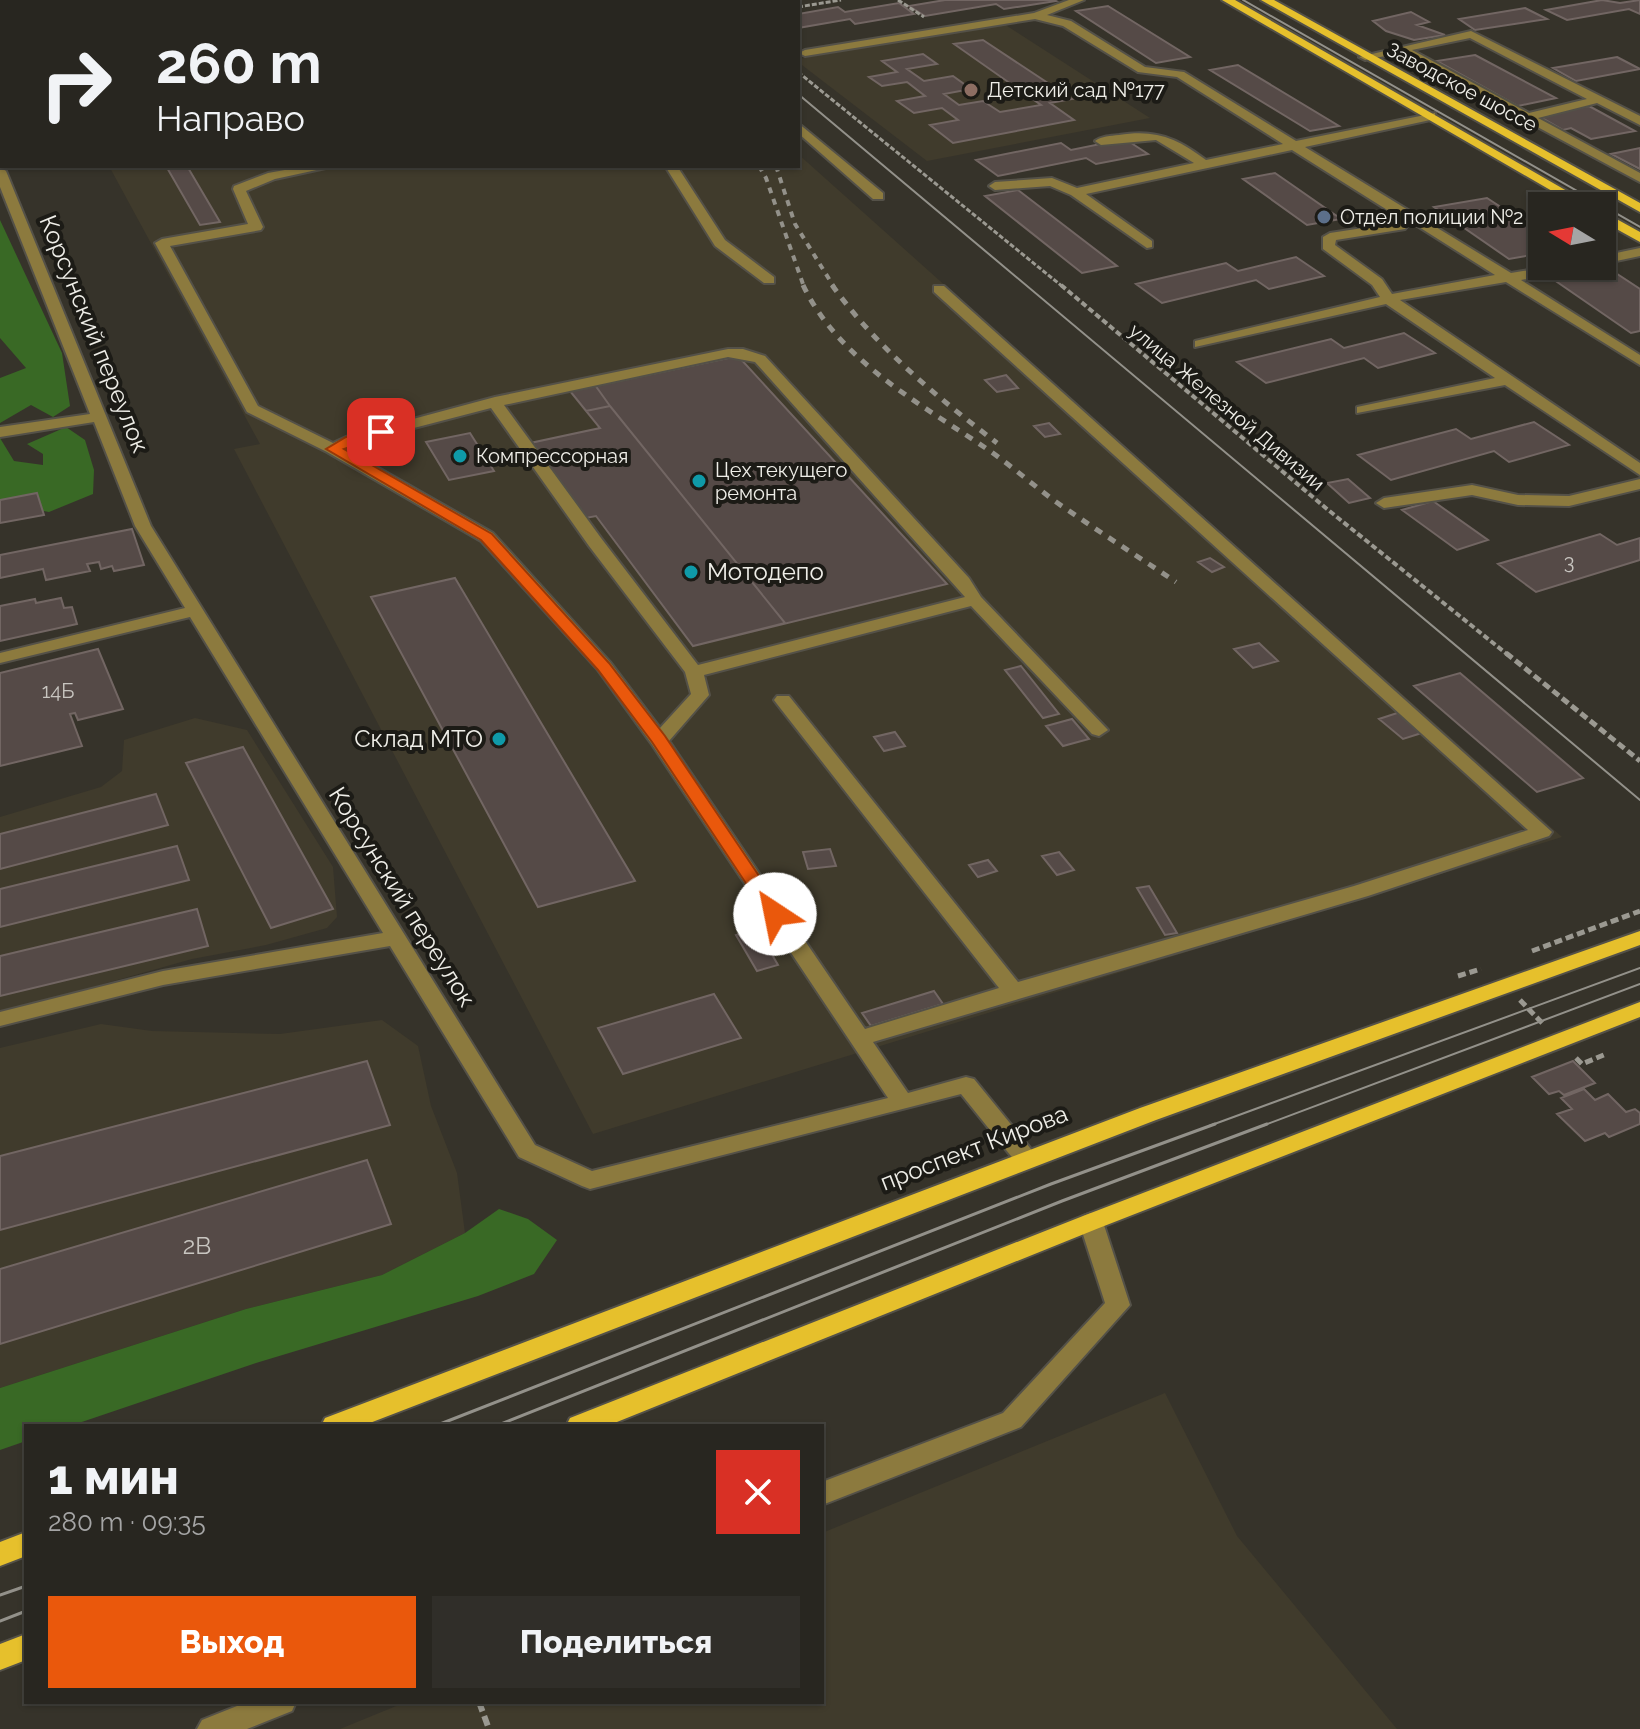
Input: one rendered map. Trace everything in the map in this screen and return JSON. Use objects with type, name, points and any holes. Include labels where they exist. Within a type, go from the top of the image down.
[{"type":"main road","name":"Заводское шоссе","points":[[1227,0],[1563,192]]},
{"type":"main road","name":"Заводское шоссе","points":[[1266,0],[1640,208]]},
{"type":"main road","points":[[1616,223],[1640,238]]},
{"type":"main road","name":"проспект Кирова","points":[[339,1424],[1027,1160],[1505,983],[1640,938]]},
{"type":"main road","points":[[584,1424],[1091,1222],[1640,1009]]},
{"type":"main road","points":[[0,1554],[24,1545]]},
{"type":"main road","points":[[0,1657],[24,1648]]},
{"type":"street","points":[[805,53],[1035,16],[1079,0]]},
{"type":"street","points":[[1035,16],[1067,23],[1142,70],[1180,74],[1640,361]]},
{"type":"street","points":[[1365,57],[1471,34],[1639,122]]},
{"type":"street","points":[[1401,49],[1640,178]]},
{"type":"street","points":[[1527,117],[1596,100]]},
{"type":"street","points":[[1076,192],[1431,116]]},
{"type":"street","points":[[800,129],[878,196]]},
{"type":"street","points":[[1101,141],[1131,136],[1169,138],[1204,165]]},
{"type":"street","points":[[318,168],[272,176],[239,189],[256,227],[162,243],[252,409],[333,449],[487,537],[604,666],[659,740],[902,1102]]},
{"type":"street","points":[[672,168],[720,243],[769,280]]},
{"type":"street","name":"Корсунский переулок","points":[[0,171],[143,526],[527,1151],[590,1180],[966,1085],[1027,1160]]},
{"type":"street","points":[[995,186],[1052,182],[1076,192],[1147,244]]},
{"type":"street","points":[[1408,217],[1400,226],[1330,237],[1328,246],[1377,282],[1388,299],[1640,470]]},
{"type":"street","points":[[1616,257],[1640,252]]},
{"type":"street","points":[[1200,344],[1427,289],[1528,276]]},
{"type":"street","points":[[858,1039],[1361,891],[1542,832],[939,289]]},
{"type":"street","points":[[333,449],[351,440],[495,402],[728,353],[743,353],[760,359],[963,582],[975,600],[1099,730]]},
{"type":"street","points":[[1362,410],[1507,380]]},
{"type":"street","points":[[495,402],[595,542],[694,672],[700,695],[659,740]]},
{"type":"street","points":[[0,432],[99,417]]},
{"type":"street","points":[[1384,503],[1472,490],[1518,500],[1569,501],[1640,484]]},
{"type":"street","points":[[694,672],[975,600]]},
{"type":"street","points":[[0,658],[195,611]]},
{"type":"street","points":[[783,700],[1013,991]]},
{"type":"street","points":[[0,1019],[163,978],[396,938]]},
{"type":"street","points":[[824,1493],[1012,1420],[1118,1305],[1091,1222]]},
{"type":"street","points":[[212,1729],[277,1704]]},
{"type":"path","points":[[800,7],[841,0]]},
{"type":"path","name":"улица Железной Дивизии","points":[[800,74],[964,204],[1327,509],[1640,761]]},
{"type":"path","points":[[1530,952],[1640,911]]},
{"type":"path","points":[[1458,976],[1489,967],[1582,1064],[1606,1054]]},
{"type":"path","points":[[480,1704],[489,1729]]},
{"type":"shaded area","name":"Детский сад №177","points":[[1004,24],[1150,118],[927,161],[800,64],[800,59]]},
{"type":"shaded area","points":[[800,156],[1562,837],[593,1134],[234,449],[260,444],[110,168],[800,168]]},
{"type":"shaded area","points":[[195,718],[247,730],[333,867],[337,917],[327,928],[266,945],[192,959],[0,1013],[0,817],[101,787],[122,771],[124,740]]},
{"type":"shaded area","points":[[382,1020],[418,1046],[431,1106],[457,1173],[465,1233],[382,1275],[246,1309],[0,1388],[0,1048],[101,1024],[152,1031],[280,1034]]},
{"type":"shaded area","points":[[1165,1393],[1237,1536],[1397,1729],[340,1729],[401,1704],[824,1704],[824,1532]]},
{"type":"green space","points":[[0,220],[62,353],[70,406],[53,417],[31,405],[0,423],[0,378],[26,368],[0,338]]},
{"type":"green space","points":[[66,427],[85,440],[94,470],[93,494],[49,512],[0,503],[0,438],[14,461],[43,465],[43,454],[27,444]]},
{"type":"green space","points":[[499,1209],[528,1219],[557,1240],[534,1274],[478,1296],[256,1363],[76,1424],[24,1424],[24,1442],[0,1450],[0,1388],[246,1309],[382,1275],[465,1233]]},
{"type":"building","points":[[945,0],[1056,1],[1004,9],[996,4],[925,16],[909,6]]},
{"type":"building","points":[[1602,0],[1620,3],[1640,0],[1640,14],[1629,9],[1567,20],[1546,10]]},
{"type":"building","points":[[899,3],[914,14],[855,24],[850,19],[800,28],[800,14],[838,7],[845,12]]},
{"type":"building","points":[[1108,6],[1190,57],[1156,63],[1076,11]]},
{"type":"building","points":[[1525,8],[1547,19],[1475,30],[1459,19]]},
{"type":"building","points":[[1411,12],[1429,22],[1417,25],[1445,35],[1414,40],[1386,31],[1373,21]]},
{"type":"building","points":[[983,40],[1072,99],[1050,103],[1074,120],[953,143],[930,125],[958,120],[942,108],[914,113],[897,101],[925,96],[907,82],[882,86],[869,77],[897,72],[882,61],[923,54],[937,64],[907,69],[924,81],[953,76],[971,89],[944,94],[959,105],[983,101],[1000,112],[1041,105],[954,44]]},
{"type":"building","points":[[1475,55],[1556,98],[1518,106],[1437,61]]},
{"type":"building","points":[[1617,57],[1640,69],[1576,81],[1553,68]]},
{"type":"building","points":[[1238,65],[1339,126],[1310,131],[1210,70]]},
{"type":"building","points":[[1589,106],[1635,131],[1591,139],[1571,128],[1563,130],[1537,115]]},
{"type":"building","points":[[1125,139],[1148,154],[1096,164],[1086,158],[998,176],[976,160],[1061,143],[1071,150]]},
{"type":"building","points":[[1640,148],[1640,169],[1611,154]]},
{"type":"building","points":[[167,168],[188,168],[220,222],[200,225]]},
{"type":"building","points":[[1275,173],[1341,219],[1307,225],[1243,179]]},
{"type":"building","points":[[1018,190],[1117,266],[1082,273],[985,196]]},
{"type":"building","points":[[1487,198],[1528,225],[1528,256],[1509,259],[1434,207]]},
{"type":"building","points":[[1296,257],[1324,276],[1269,289],[1256,280],[1162,303],[1136,284],[1226,263],[1238,271]]},
{"type":"building","points":[[1616,273],[1640,289],[1640,331],[1631,333],[1554,280],[1616,280]]},
{"type":"building","points":[[1404,333],[1435,353],[1378,368],[1364,358],[1266,383],[1237,362],[1331,339],[1344,348]]},
{"type":"building","name":"Цех текущего ремонта","points":[[738,356],[947,584],[693,646],[596,516],[575,520],[521,445],[600,428],[570,391]]},
{"type":"building","points":[[1006,375],[1018,388],[997,392],[985,380]]},
{"type":"building","points":[[595,385],[610,406],[586,411],[570,391]]},
{"type":"building","name":"Мотодепо","points":[[610,406],[785,623],[693,646],[596,516],[575,520],[521,445],[600,428],[586,411]]},
{"type":"building","points":[[1534,422],[1569,445],[1509,462],[1494,451],[1391,480],[1358,455],[1456,429],[1471,439]]},
{"type":"building","points":[[1049,423],[1060,434],[1045,437],[1034,426]]},
{"type":"building","name":"Компрессорная","points":[[470,433],[494,471],[449,480],[426,442]]},
{"type":"building","points":[[1348,479],[1370,498],[1349,503],[1327,483]]},
{"type":"building","points":[[37,493],[44,515],[0,523],[0,500]]},
{"type":"building","points":[[1433,501],[1488,540],[1457,550],[1402,510]]},
{"type":"building","points":[[132,529],[144,565],[114,571],[112,566],[101,569],[99,562],[87,564],[90,571],[46,580],[43,569],[0,578],[0,555]]},
{"type":"building","points":[[1600,534],[1617,545],[1640,538],[1640,560],[1536,592],[1498,564]]},
{"type":"building","points":[[1210,558],[1224,567],[1212,572],[1198,562]]},
{"type":"building","name":"Склад МТО","points":[[455,578],[635,881],[538,907],[371,597]]},
{"type":"building","points":[[61,598],[64,608],[72,607],[77,624],[0,641],[0,606]]},
{"type":"building","points":[[1259,643],[1278,661],[1253,668],[1234,649]]},
{"type":"building","points":[[98,649],[123,709],[78,720],[75,713],[70,714],[82,746],[0,766],[0,673]]},
{"type":"building","points":[[1021,666],[1059,714],[1043,718],[1005,670]]},
{"type":"building","points":[[1460,673],[1583,778],[1537,792],[1414,686]]},
{"type":"building","points":[[1403,711],[1428,731],[1403,739],[1379,719]]},
{"type":"building","points":[[1072,719],[1089,739],[1063,746],[1046,726]]},
{"type":"building","points":[[895,732],[905,746],[884,751],[874,737]]},
{"type":"building","points":[[243,747],[333,909],[271,928],[186,763]]},
{"type":"building","points":[[156,794],[168,825],[0,869],[0,834]]},
{"type":"building","points":[[177,846],[189,880],[0,927],[0,889]]},
{"type":"building","points":[[830,849],[836,866],[808,869],[803,852]]},
{"type":"building","points":[[1059,852],[1074,870],[1057,875],[1042,856]]},
{"type":"building","points":[[988,860],[997,871],[978,877],[969,865]]},
{"type":"building","points":[[1149,886],[1177,933],[1165,935],[1137,888]]},
{"type":"building","points":[[197,909],[208,946],[0,996],[0,956]]},
{"type":"building","points":[[757,929],[778,965],[757,971],[736,935]]},
{"type":"building","points":[[934,991],[943,1004],[871,1026],[862,1013]]},
{"type":"building","points":[[714,994],[741,1038],[623,1074],[598,1028]]},
{"type":"building","points":[[367,1061],[390,1125],[0,1230],[0,1156]]},
{"type":"building","points":[[1573,1061],[1595,1083],[1564,1095],[1559,1091],[1549,1094],[1532,1077]]},
{"type":"building","points":[[1584,1089],[1595,1100],[1608,1094],[1626,1112],[1635,1109],[1640,1113],[1640,1124],[1609,1137],[1605,1133],[1585,1141],[1557,1114],[1572,1109],[1561,1098]]},
{"type":"building","points":[[367,1160],[391,1224],[0,1344],[0,1269]]},
{"type":"tram line","points":[[1243,0],[1640,227]]},
{"type":"tram line","points":[[800,96],[1640,800]]},
{"type":"tram line","points":[[1209,1126],[1640,968]]},
{"type":"tram line","points":[[1262,1126],[1640,984]]},
{"type":"tram line","points":[[440,1424],[1051,1184],[1215,1124]]},
{"type":"tram line","points":[[501,1424],[1062,1201],[1267,1124]]},
{"type":"tram line","points":[[0,1595],[24,1587]]},
{"type":"tram line","points":[[0,1621],[24,1612]]},
{"type":"railway","points":[[760,168],[804,286]]},
{"type":"railway","points":[[777,168],[795,224],[834,287]]},
{"type":"railway","points":[[832,285],[888,351],[997,443]]},
{"type":"railway","points":[[804,286],[838,336],[884,379],[996,456],[1059,504],[1176,582]]},
{"type":"place","name":"Детский сад №177","points":[[971,90]]},
{"type":"place","name":"Отдел полиции №2","points":[[1324,217]]},
{"type":"place","name":"Компрессорная","points":[[460,456]]},
{"type":"place","name":"Цех текущего ремонта","points":[[699,481]]},
{"type":"place","name":"Мотодепо","points":[[691,572]]},
{"type":"place","name":"Склад МТО","points":[[499,739]]},
{"type":"route","points":[[381,432],[351,440],[333,449],[487,537],[604,666],[659,740],[775,914]]}]
